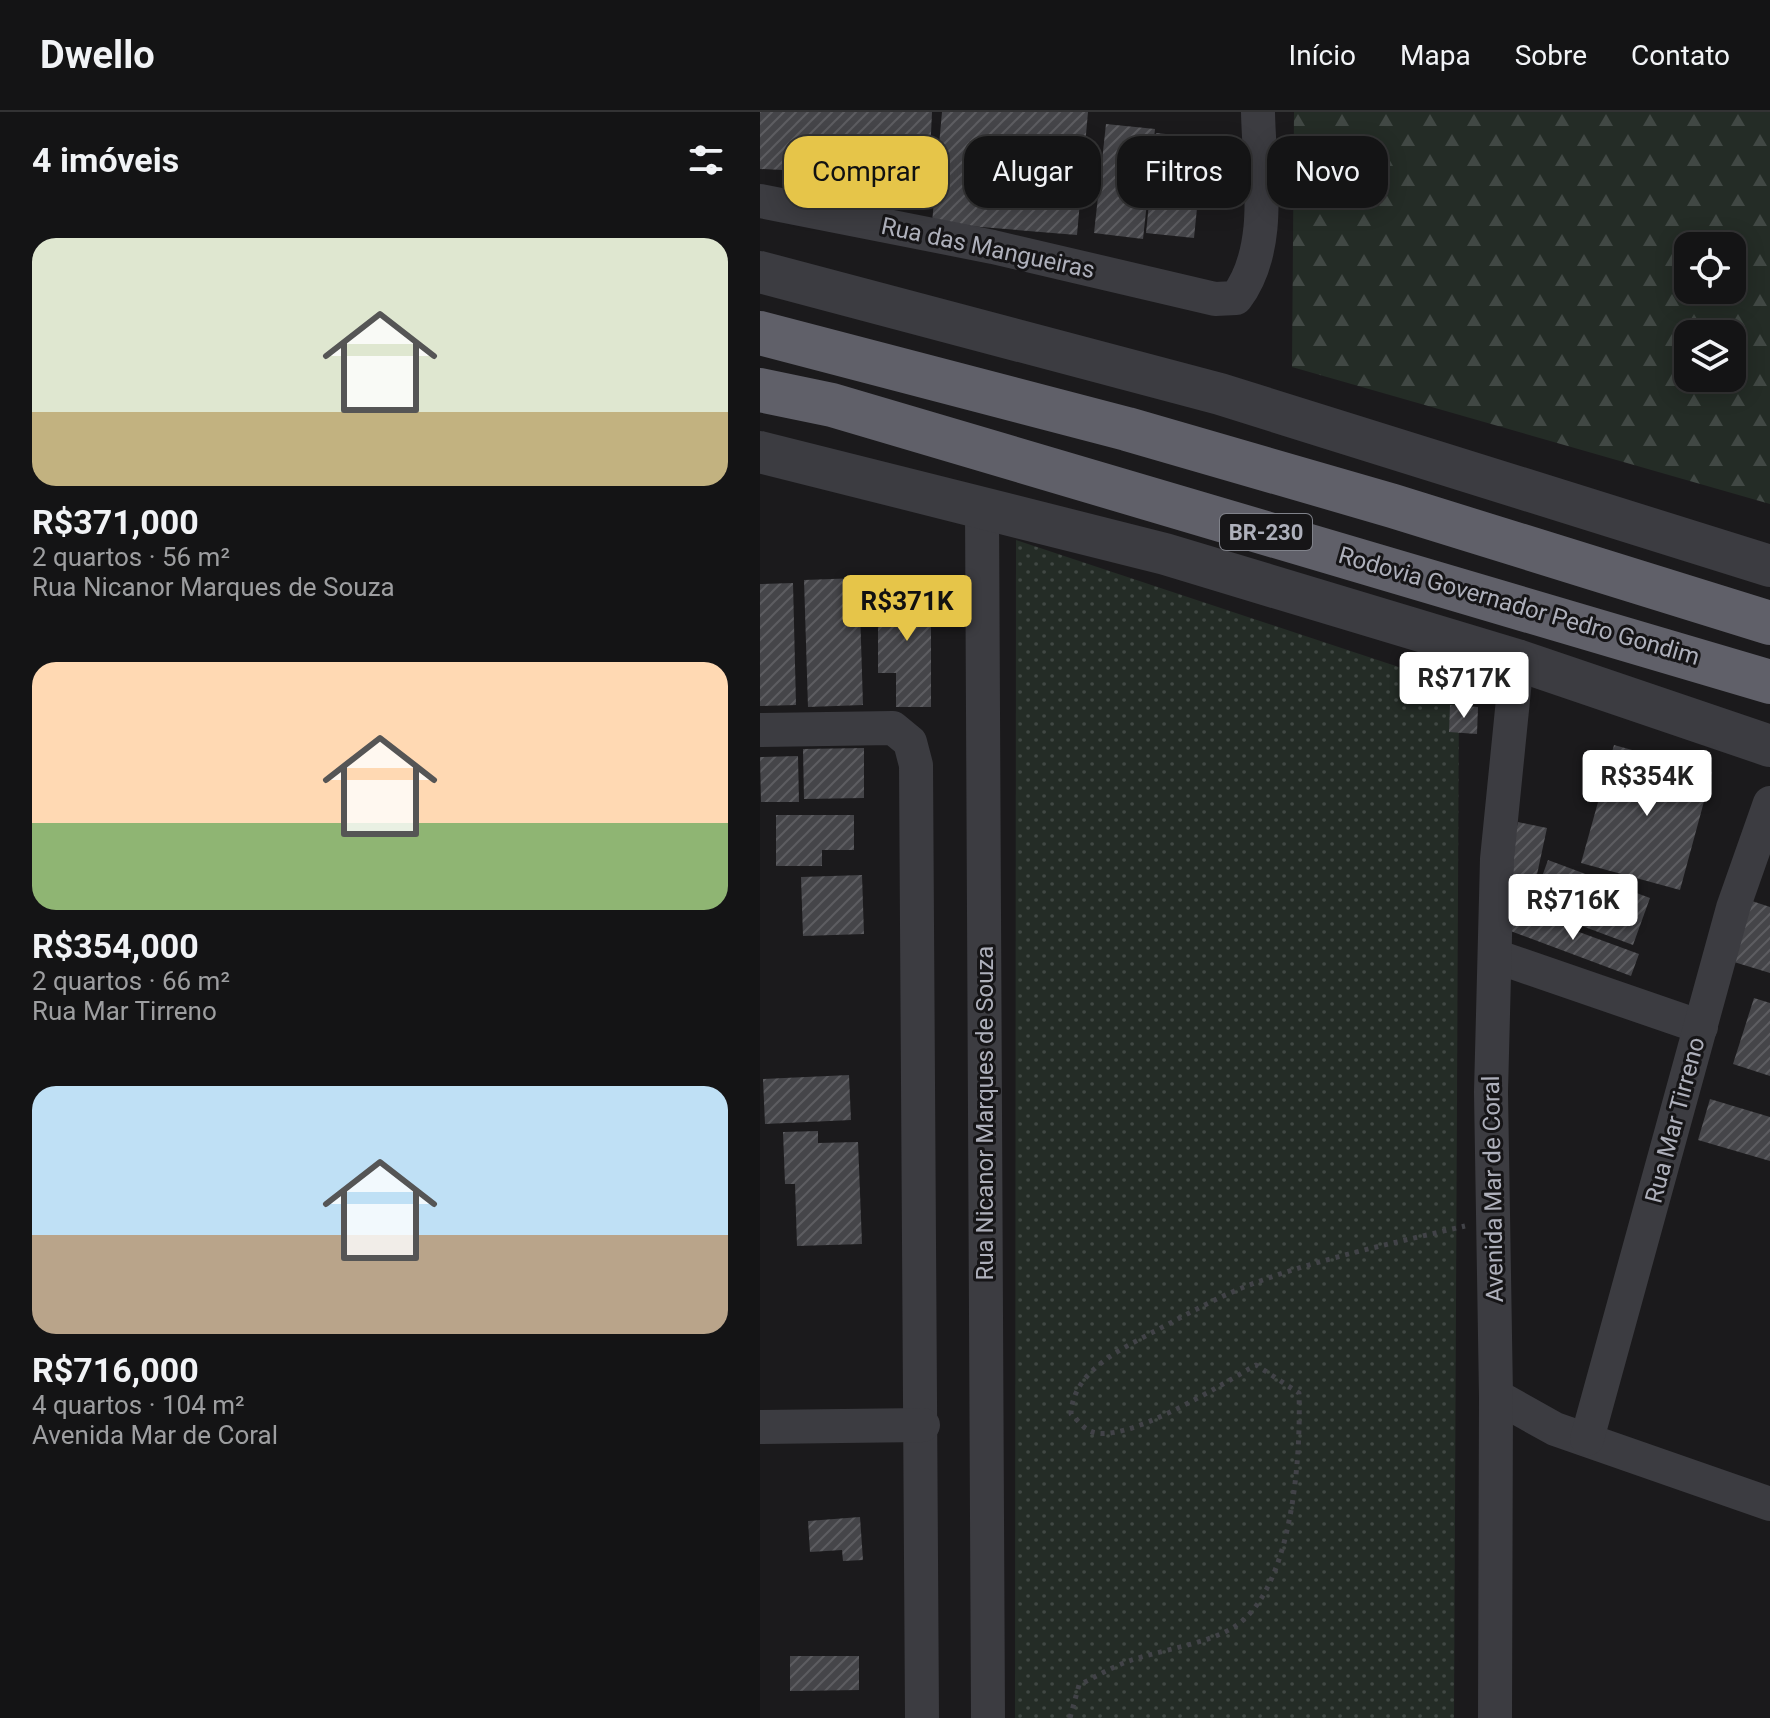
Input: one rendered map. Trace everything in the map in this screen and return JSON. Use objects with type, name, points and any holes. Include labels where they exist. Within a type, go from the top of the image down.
[{"type":"highway","name":"BR-230","points":[[760,333],[1171,442],[1393,506],[1770,623]]},
{"type":"highway","name":"Rodovia Governador Pedro Gondim","points":[[760,390],[832,405],[1770,682]]},
{"type":"street","name":"Rua das Mangueiras","points":[[760,201],[993,247],[1215,299],[1236,298],[1256,262],[1260,235],[1258,112]]},
{"type":"street","points":[[760,272],[1220,394],[1770,566]]},
{"type":"street","points":[[760,452],[1165,554],[1517,660],[1770,746]]},
{"type":"street","name":"Rua Nicanor Marques de Souza","points":[[982,509],[988,1718]]},
{"type":"street","name":"Avenida Mar de Coral","points":[[1495,1718],[1496,1396],[1491,1092],[1497,859],[1517,660]]},
{"type":"street","points":[[760,730],[893,728],[910,742],[916,765],[923,1425],[922,1718]]},
{"type":"street","name":"Rua Mar Tirreno","points":[[1587,1439],[1733,908],[1770,803]]},
{"type":"street","points":[[1495,956],[1701,1027]]},
{"type":"street","points":[[1496,1396],[1532,1419],[1770,1504]]},
{"type":"street","points":[[760,1427],[923,1425]]},
{"type":"path","points":[[1070,1718],[1079,1685],[1127,1662],[1234,1627],[1257,1604],[1281,1557],[1301,1447],[1299,1393],[1256,1365],[1163,1418],[1109,1433],[1090,1432],[1071,1414],[1072,1397],[1107,1356],[1203,1304],[1254,1283],[1350,1254],[1494,1219]]},
{"type":"green space","points":[[1294,112],[1770,112],[1770,504],[1292,367],[1293,208],[1388,208],[1388,136],[1294,136]]},
{"type":"green space","points":[[1016,540],[1459,687],[1454,1718],[1015,1718]]},
{"type":"building","points":[[760,112],[932,112],[931,136],[784,136],[784,170],[760,169]]},
{"type":"building","points":[[942,112],[1088,112],[1086,136],[964,136],[964,208],[1079,208],[1077,235],[932,223],[933,208],[948,208],[948,136],[940,136]]},
{"type":"building","points":[[1106,124],[1155,129],[1154,136],[1117,136],[1117,208],[1146,208],[1143,239],[1094,233],[1097,208],[1101,208]]},
{"type":"building","points":[[1156,133],[1185,136],[1156,136]]},
{"type":"building","points":[[1148,208],[1197,208],[1194,238],[1146,233]]},
{"type":"building","points":[[859,578],[863,705],[808,707],[804,580]]},
{"type":"building","points":[[793,583],[796,705],[760,706],[760,584]]},
{"type":"building","points":[[891,584],[931,584],[931,707],[896,707],[896,673],[878,673],[878,603],[891,603]]},
{"type":"building","points":[[1450,705],[1478,707],[1477,734],[1449,732]]},
{"type":"building","points":[[1614,745],[1712,772],[1680,890],[1581,863]]},
{"type":"building","points":[[864,748],[864,798],[804,799],[803,749]]},
{"type":"building","points":[[798,756],[799,802],[761,802],[760,757]]},
{"type":"building","points":[[776,815],[854,815],[854,850],[822,850],[822,866],[776,866]]},
{"type":"building","points":[[1518,822],[1547,828],[1533,893],[1503,887]]},
{"type":"building","points":[[1548,860],[1650,898],[1633,945],[1531,907]]},
{"type":"building","points":[[862,875],[864,934],[803,936],[801,877]]},
{"type":"building","points":[[1752,901],[1770,907],[1770,973],[1734,962]]},
{"type":"building","points":[[1514,908],[1639,954],[1631,976],[1505,929]]},
{"type":"building","points":[[1754,998],[1770,1003],[1770,1076],[1733,1064]]},
{"type":"building","points":[[849,1075],[851,1120],[765,1124],[763,1079]]},
{"type":"building","points":[[1710,1099],[1770,1117],[1770,1161],[1698,1140]]},
{"type":"building","points":[[818,1131],[818,1143],[858,1142],[862,1244],[797,1246],[795,1184],[785,1184],[783,1132]]},
{"type":"building","points":[[860,1517],[863,1560],[843,1561],[842,1550],[810,1552],[808,1521]]},
{"type":"building","points":[[790,1656],[859,1656],[859,1690],[790,1691]]}]
